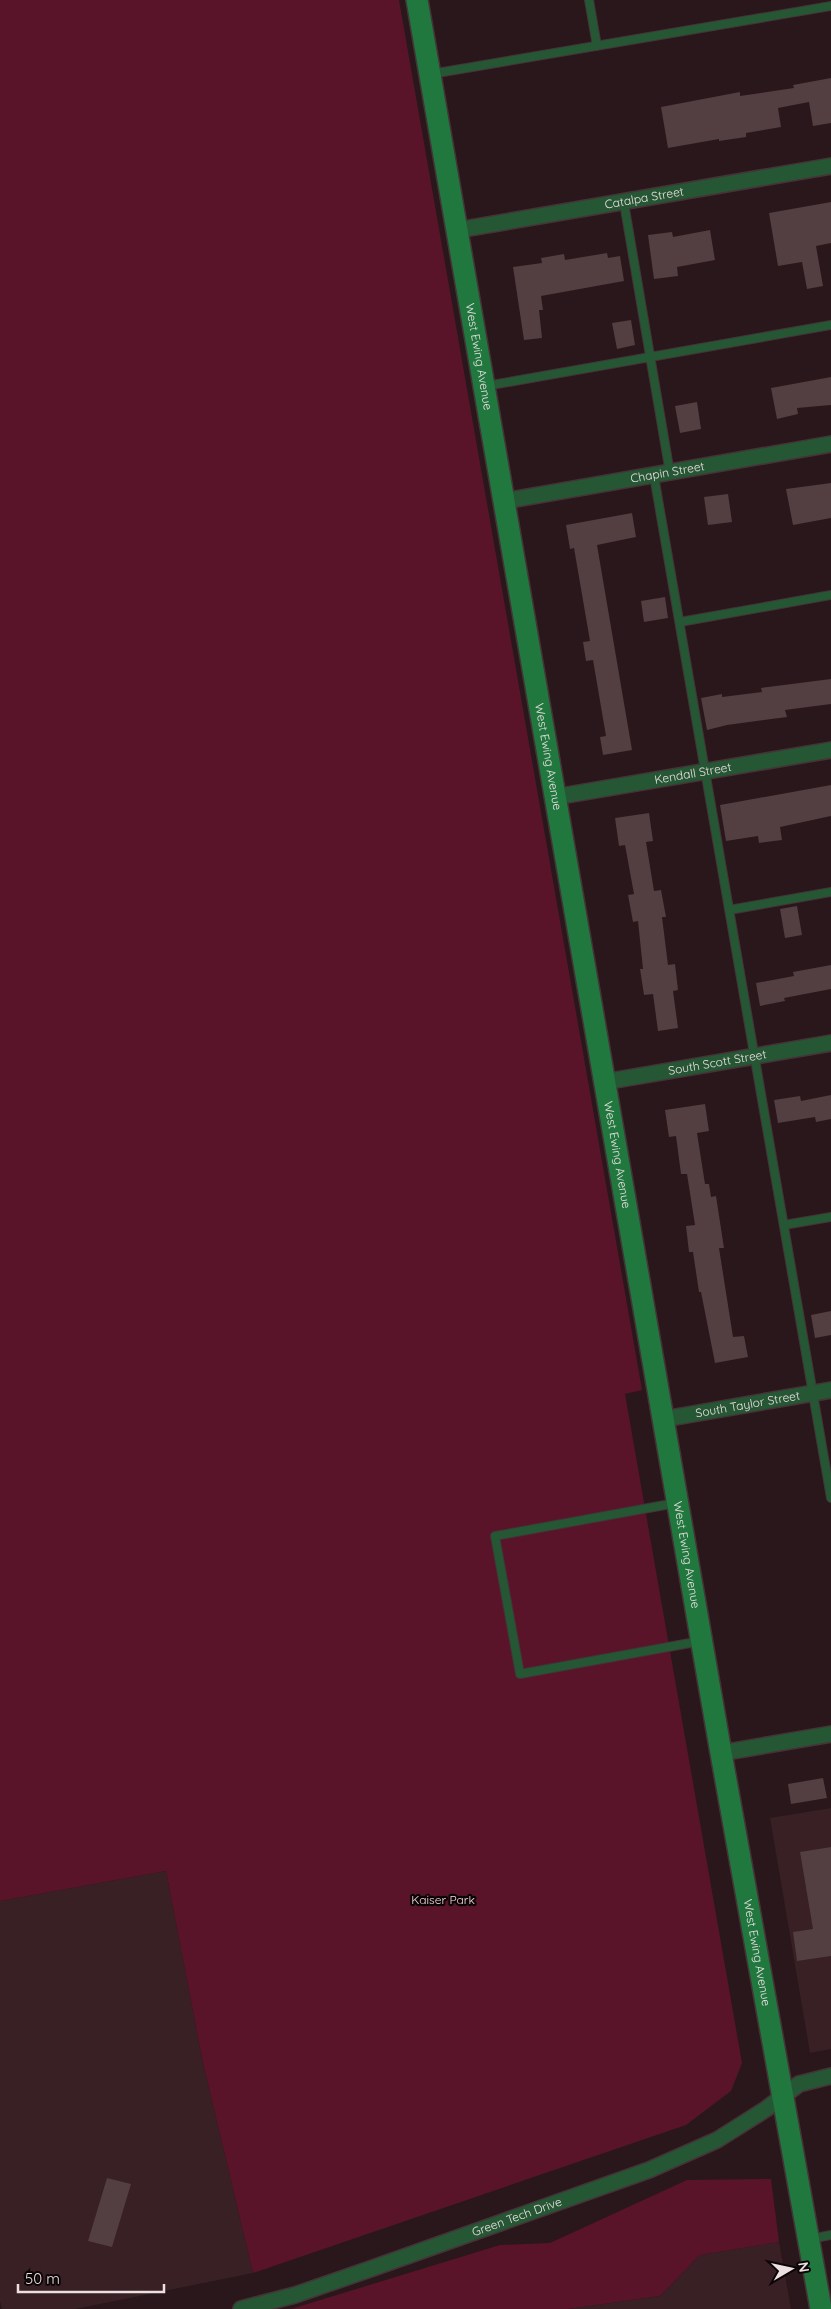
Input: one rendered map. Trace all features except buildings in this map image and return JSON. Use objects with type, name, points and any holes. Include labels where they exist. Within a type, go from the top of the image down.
[{"type":"street","name":"West Ewing Avenue","points":[[417,0],[604,1082],[703,1641],[721,1754],[821,2309]]},
{"type":"street","name":"Catalpa Street","points":[[458,230],[831,166]]},
{"type":"street","name":"Chapin Street","points":[[504,501],[831,444]]},
{"type":"street","name":"Kendall Street","points":[[555,797],[831,750]]},
{"type":"street","name":"South Scott Street","points":[[604,1082],[831,1044]]},
{"type":"street","name":"South Taylor Street","points":[[664,1419],[831,1390]]},
{"type":"street","points":[[721,1754],[831,1734]]},
{"type":"street","name":"Green Tech Drive","points":[[241,2309],[295,2295],[648,2170],[717,2140],[782,2098],[798,2084],[831,2076]]},
{"type":"lane","points":[[588,0],[597,46]]},
{"type":"lane","points":[[430,74],[831,6]]},
{"type":"lane","points":[[624,203],[670,473]]},
{"type":"lane","points":[[485,386],[831,325]]},
{"type":"lane","points":[[654,476],[831,1498]]},
{"type":"lane","points":[[680,622],[831,595]]},
{"type":"lane","points":[[730,910],[831,892]]},
{"type":"lane","points":[[784,1225],[831,1217]]},
{"type":"lane","points":[[678,1503],[495,1536],[520,1674],[703,1641]]},
{"type":"lane","points":[[808,2239],[831,2235]]},
{"type":"shaded area","points":[[831,1808],[831,2049],[810,2053],[770,1818]]},
{"type":"shaded area","points":[[166,1871],[203,2063],[253,2273],[75,2309],[2,2309],[0,2301],[0,1901]]},
{"type":"shaded area","points":[[779,2242],[791,2309],[568,2309],[660,2296],[700,2255]]},
{"type":"green space","name":"Kaiser Park","points":[[0,0],[399,0],[642,1390],[625,1394],[742,2063],[731,2091],[686,2125],[253,2273],[203,2063],[166,1871],[0,1901]]},
{"type":"green space","points":[[771,2179],[779,2242],[700,2255],[660,2296],[568,2309],[291,2309],[500,2245],[550,2243],[687,2180]]}]
